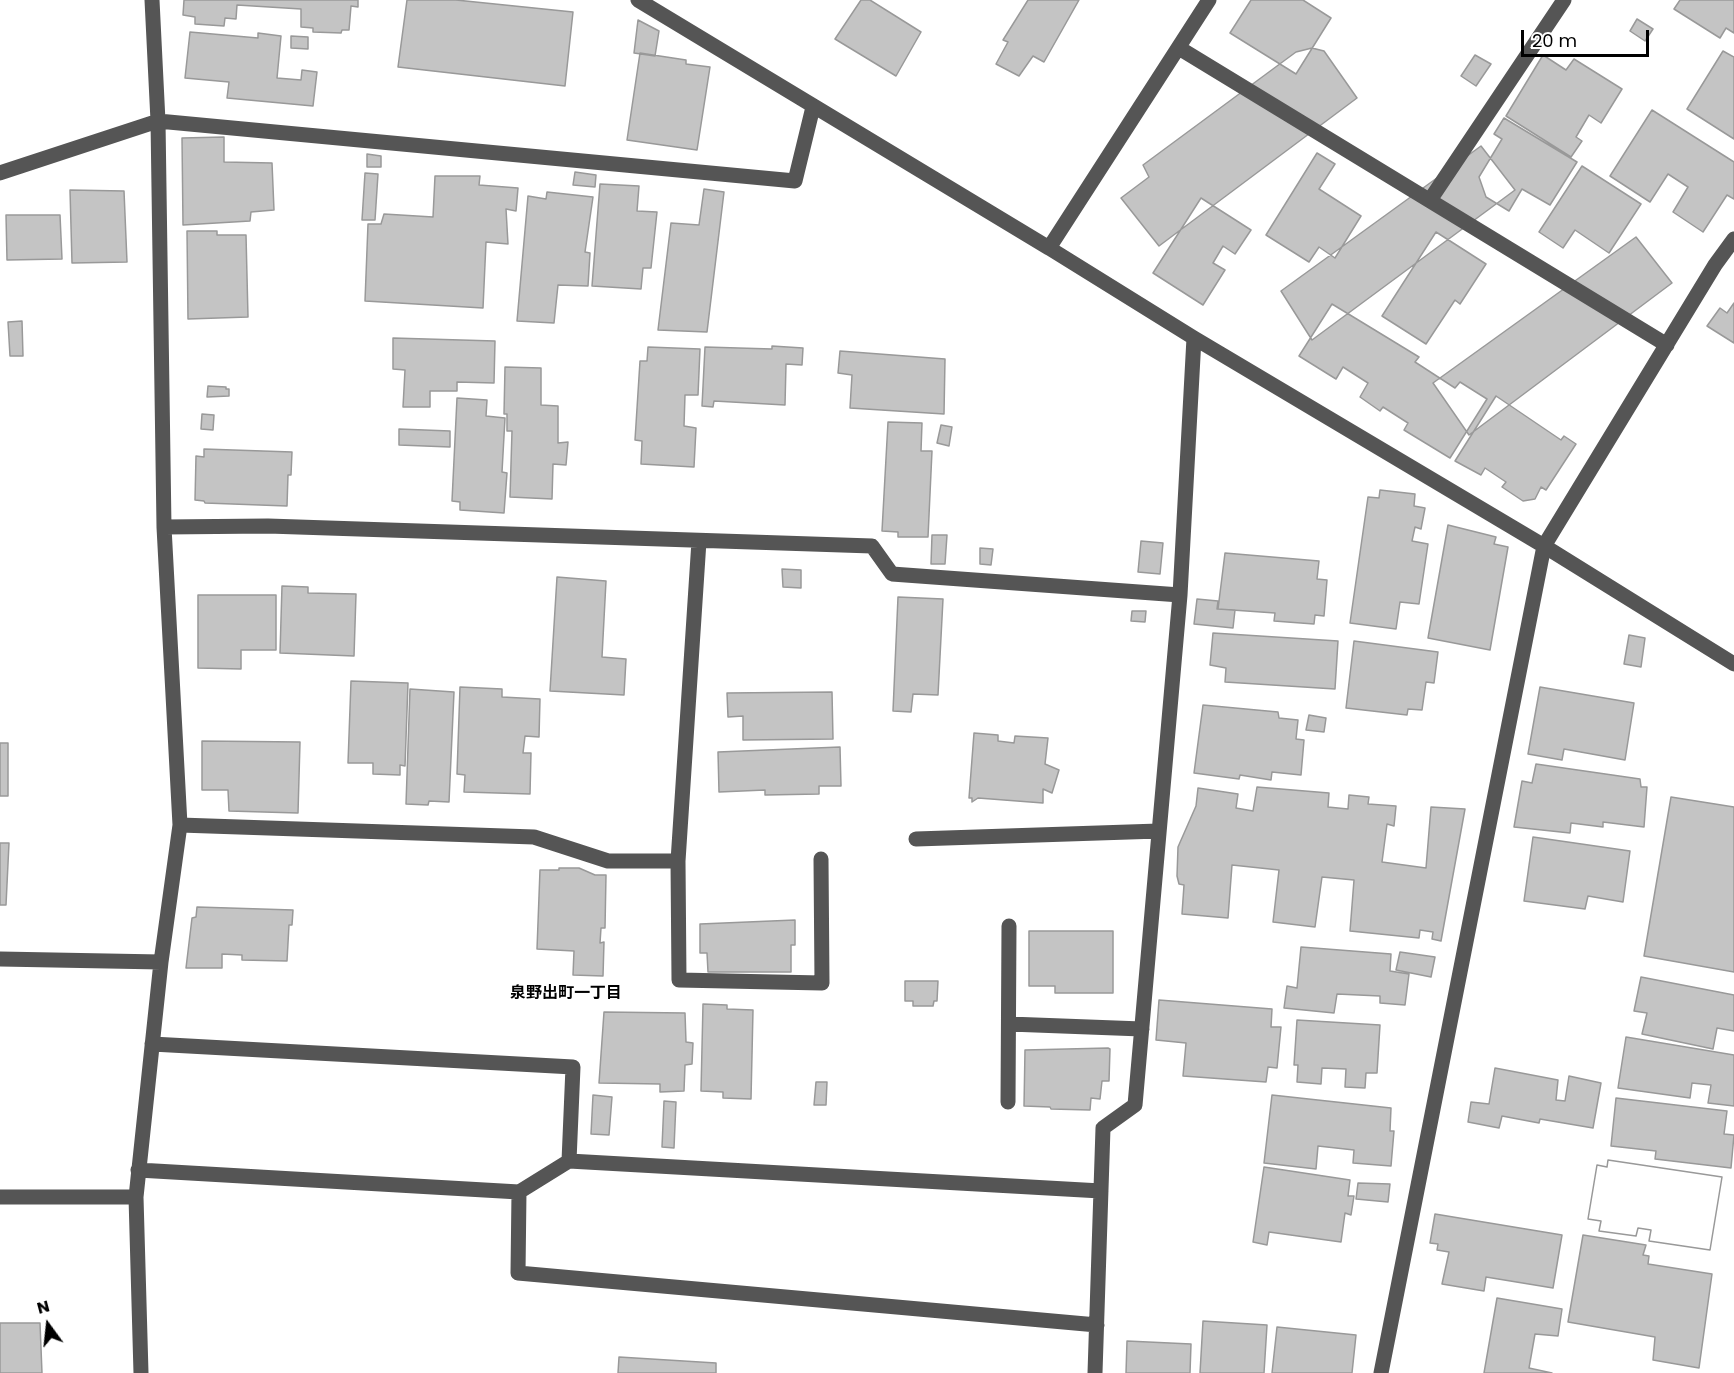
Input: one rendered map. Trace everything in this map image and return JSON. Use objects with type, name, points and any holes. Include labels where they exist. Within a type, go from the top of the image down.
[{"type":"street","points":[[141,1373],[135,1197],[161,962],[180,825],[164,528],[158,121],[152,0]]},
{"type":"street","points":[[638,0],[1194,338],[1544,546],[1734,664]]},
{"type":"street","points":[[1049,248],[1209,0]]},
{"type":"street","points":[[1430,200],[1564,0]]},
{"type":"street","points":[[1179,48],[1667,345]]},
{"type":"street","points":[[0,173],[158,121],[795,181],[813,108]]},
{"type":"street","points":[[1381,1373],[1544,546],[1715,265],[1734,238]]},
{"type":"street","points":[[1095,1373],[1103,1128],[1135,1105],[1180,596],[1194,338]]},
{"type":"street","points":[[164,528],[268,526],[872,546],[892,574],[1180,596]]},
{"type":"street","points":[[699,541],[678,861],[679,980],[822,983],[821,859]]},
{"type":"street","points":[[180,825],[534,837],[608,861],[678,861]]},
{"type":"street","points":[[916,839],[1159,831]]},
{"type":"street","points":[[1008,1102],[1009,926]]},
{"type":"street","points":[[0,959],[161,962]]},
{"type":"street","points":[[1009,1024],[1142,1029]]},
{"type":"street","points":[[152,1044],[573,1067],[569,1161]]},
{"type":"street","points":[[138,1170],[519,1192],[569,1161],[1101,1191]]},
{"type":"street","points":[[519,1192],[518,1273],[1097,1325]]},
{"type":"street","points":[[0,1197],[135,1197]]},
{"type":"building","points":[[184,0],[358,0],[358,7],[351,6],[349,30],[342,30],[341,33],[313,32],[313,28],[301,27],[301,9],[237,5],[236,19],[225,18],[224,26],[195,24],[195,17],[183,15]]},
{"type":"building","points":[[407,0],[456,0],[573,12],[565,86],[398,67]]},
{"type":"building","points":[[861,0],[870,0],[921,32],[896,76],[835,39]]},
{"type":"building","points":[[1028,0],[1079,0],[1044,62],[1033,56],[1019,76],[996,64],[1008,42],[1003,40]]},
{"type":"building","points":[[1251,0],[1303,0],[1331,18],[1296,74],[1230,33]]},
{"type":"building","points":[[1680,0],[1734,0],[1734,33],[1726,28],[1720,38],[1674,9]]},
{"type":"building","points":[[1637,19],[1653,29],[1645,41],[1630,31]]},
{"type":"building","points":[[638,20],[659,31],[655,56],[634,53]]},
{"type":"building","points":[[190,32],[258,38],[258,33],[281,36],[277,78],[301,80],[302,70],[317,72],[313,106],[227,98],[229,82],[185,78]]},
{"type":"building","points":[[291,36],[308,37],[308,49],[291,48]]},
{"type":"building","points":[[1312,48],[1324,51],[1357,98],[1159,246],[1121,198],[1149,177],[1143,165],[1296,52]]},
{"type":"building","points":[[1723,51],[1734,57],[1734,139],[1687,109]]},
{"type":"building","points":[[640,53],[686,60],[686,64],[710,67],[697,150],[627,140]]},
{"type":"building","points":[[1475,55],[1491,64],[1476,86],[1461,76]]},
{"type":"building","points":[[1543,55],[1566,70],[1574,59],[1622,89],[1601,123],[1589,115],[1576,137],[1582,141],[1571,157],[1506,116]]},
{"type":"building","points":[[1652,110],[1734,162],[1734,199],[1727,195],[1703,232],[1673,212],[1688,187],[1668,174],[1650,202],[1610,176]]},
{"type":"building","points":[[1504,118],[1577,162],[1550,205],[1522,189],[1509,211],[1486,197],[1479,177],[1502,139],[1494,134]]},
{"type":"building","points":[[224,137],[224,162],[272,163],[274,210],[251,212],[250,221],[183,225],[182,138]]},
{"type":"building","points":[[1481,146],[1515,190],[1312,340],[1281,291]]},
{"type":"building","points":[[1317,153],[1335,164],[1319,189],[1361,216],[1335,258],[1319,247],[1309,262],[1266,235]]},
{"type":"building","points":[[367,154],[381,156],[381,167],[367,167]]},
{"type":"building","points":[[1582,166],[1641,204],[1609,253],[1575,230],[1563,248],[1539,232]]},
{"type":"building","points":[[575,172],[596,175],[595,187],[573,185]]},
{"type":"building","points":[[365,173],[378,174],[375,220],[362,220]]},
{"type":"building","points":[[435,176],[480,176],[479,185],[518,188],[516,211],[506,209],[508,244],[486,242],[483,308],[365,301],[368,224],[381,224],[384,214],[433,217]]},
{"type":"building","points":[[600,184],[639,186],[637,211],[657,212],[651,268],[643,268],[641,289],[592,286]]},
{"type":"building","points":[[704,189],[724,192],[707,332],[658,330],[671,223],[699,225]]},
{"type":"building","points":[[70,190],[124,191],[127,262],[72,263]]},
{"type":"building","points":[[547,192],[593,197],[585,252],[590,253],[588,286],[558,285],[554,323],[517,321],[528,196],[546,199]]},
{"type":"building","points":[[1201,198],[1251,230],[1235,254],[1223,246],[1213,263],[1225,270],[1203,305],[1153,273]]},
{"type":"building","points":[[6,215],[60,215],[62,259],[7,260]]},
{"type":"building","points":[[187,231],[217,231],[217,235],[246,235],[248,317],[188,319]]},
{"type":"building","points":[[1436,232],[1486,264],[1460,304],[1455,300],[1426,344],[1382,316]]},
{"type":"building","points":[[1636,237],[1672,283],[1469,435],[1433,383]]},
{"type":"building","points":[[1734,303],[1734,343],[1707,326],[1720,308],[1727,313]]},
{"type":"building","points":[[1332,304],[1419,357],[1415,362],[1455,388],[1460,382],[1487,399],[1450,458],[1404,430],[1408,423],[1383,407],[1380,411],[1360,397],[1368,383],[1343,367],[1336,379],[1299,356]]},
{"type":"building","points":[[22,321],[23,356],[10,356],[8,322]]},
{"type":"building","points":[[393,338],[495,341],[494,383],[457,382],[457,391],[430,391],[430,407],[403,407],[405,370],[393,369]]},
{"type":"building","points":[[772,346],[803,348],[802,365],[786,364],[785,405],[714,401],[713,407],[702,406],[705,347],[772,349]]},
{"type":"building","points":[[648,347],[700,349],[698,395],[685,395],[684,426],[696,428],[694,467],[641,464],[642,441],[635,440],[640,361],[647,361]]},
{"type":"building","points":[[840,351],[945,359],[944,414],[850,408],[852,375],[838,373]]},
{"type":"building","points":[[505,367],[541,368],[541,405],[558,406],[558,443],[568,442],[566,465],[553,464],[552,499],[510,497],[512,431],[507,431],[507,414],[504,414]]},
{"type":"building","points":[[208,386],[226,387],[229,389],[229,396],[207,397]]},
{"type":"building","points":[[1496,396],[1561,440],[1564,436],[1576,444],[1546,490],[1541,487],[1535,499],[1523,501],[1502,487],[1506,482],[1485,468],[1481,475],[1455,461]]},
{"type":"building","points":[[457,398],[487,400],[486,416],[505,418],[502,472],[507,473],[504,513],[460,510],[460,502],[452,501]]},
{"type":"building","points":[[202,414],[214,415],[213,430],[201,429]]},
{"type":"building","points":[[888,422],[922,423],[921,451],[932,451],[928,537],[898,537],[898,532],[882,531]]},
{"type":"building","points":[[941,425],[952,427],[949,446],[937,443]]},
{"type":"building","points":[[399,429],[450,431],[450,447],[399,445]]},
{"type":"building","points":[[204,449],[292,452],[291,475],[288,475],[287,506],[205,503],[195,500],[196,456],[204,457]]},
{"type":"building","points":[[1380,490],[1415,494],[1414,506],[1425,508],[1421,529],[1415,527],[1412,541],[1428,544],[1419,604],[1400,602],[1396,629],[1350,623],[1368,497],[1379,498]]},
{"type":"building","points":[[1448,525],[1496,537],[1494,544],[1508,547],[1490,650],[1428,638]]},
{"type":"building","points":[[932,535],[947,535],[945,564],[931,564]]},
{"type":"building","points":[[1141,541],[1163,543],[1160,574],[1138,572]]},
{"type":"building","points":[[980,548],[993,549],[991,565],[980,564]]},
{"type":"building","points":[[1225,553],[1319,561],[1317,579],[1327,580],[1324,616],[1315,615],[1314,624],[1274,621],[1275,613],[1218,609]]},
{"type":"building","points":[[782,569],[801,570],[801,588],[783,587]]},
{"type":"building","points":[[557,577],[606,581],[602,657],[626,659],[624,695],[550,691]]},
{"type":"building","points":[[282,586],[308,587],[308,593],[356,594],[354,656],[280,653]]},
{"type":"building","points":[[198,595],[276,595],[276,650],[241,650],[241,669],[198,668]]},
{"type":"building","points":[[898,597],[943,599],[938,695],[913,694],[911,712],[893,711]]},
{"type":"building","points":[[1197,599],[1218,601],[1217,609],[1235,610],[1233,628],[1194,624]]},
{"type":"building","points":[[1132,611],[1146,611],[1145,622],[1131,621]]},
{"type":"building","points":[[1213,633],[1338,641],[1335,689],[1225,682],[1226,668],[1210,665]]},
{"type":"building","points":[[1629,635],[1645,638],[1641,667],[1624,664]]},
{"type":"building","points":[[1354,641],[1438,652],[1434,683],[1426,682],[1422,710],[1408,709],[1407,715],[1346,708]]},
{"type":"building","points":[[351,681],[408,683],[405,766],[400,765],[400,775],[373,774],[373,763],[348,763]]},
{"type":"building","points":[[460,687],[502,689],[502,697],[540,699],[539,737],[525,736],[523,753],[531,753],[530,794],[464,792],[465,775],[457,774]]},
{"type":"building","points":[[1540,687],[1634,703],[1625,760],[1564,749],[1562,760],[1528,754]]},
{"type":"building","points":[[410,689],[454,692],[449,802],[429,801],[428,805],[406,804]]},
{"type":"building","points":[[832,692],[833,739],[743,740],[743,716],[728,717],[727,693]]},
{"type":"building","points":[[1203,705],[1278,712],[1279,718],[1298,720],[1296,739],[1304,740],[1301,775],[1272,772],[1271,780],[1240,775],[1239,779],[1194,773]]},
{"type":"building","points":[[1309,715],[1326,718],[1324,732],[1306,730]]},
{"type":"building","points":[[974,733],[998,735],[998,741],[1014,743],[1015,736],[1048,738],[1045,764],[1059,770],[1052,793],[1043,789],[1043,803],[978,798],[972,802],[972,798],[969,798]]},
{"type":"building","points":[[202,741],[300,742],[298,813],[229,811],[228,790],[202,790]]},
{"type":"building","points":[[0,743],[8,743],[8,796],[0,796]]},
{"type":"building","points":[[840,747],[841,786],[819,786],[819,794],[765,795],[765,790],[719,792],[718,752]]},
{"type":"building","points":[[1536,764],[1640,779],[1641,787],[1647,787],[1644,827],[1603,822],[1603,827],[1571,823],[1570,833],[1514,827],[1522,781],[1532,783]]},
{"type":"building","points":[[1257,787],[1329,793],[1328,807],[1348,809],[1349,795],[1369,797],[1368,804],[1396,806],[1394,826],[1387,824],[1382,862],[1426,868],[1431,807],[1465,809],[1441,941],[1432,939],[1433,932],[1420,930],[1419,938],[1350,931],[1354,880],[1322,877],[1315,927],[1273,922],[1279,870],[1232,865],[1228,918],[1182,914],[1184,885],[1179,884],[1177,876],[1178,847],[1196,806],[1198,788],[1238,794],[1236,808],[1253,811]]},
{"type":"building","points":[[1671,797],[1734,807],[1734,972],[1644,956]]},
{"type":"building","points":[[1533,837],[1630,851],[1623,902],[1588,896],[1585,909],[1524,901]]},
{"type":"building","points":[[0,843],[9,843],[6,905],[0,905]]},
{"type":"building","points":[[559,868],[579,868],[595,875],[606,875],[605,928],[601,928],[600,943],[604,942],[603,976],[573,975],[574,951],[537,949],[540,870],[559,870]]},
{"type":"building","points":[[197,907],[293,910],[292,925],[289,925],[287,961],[242,960],[242,955],[222,954],[222,968],[186,968],[192,918],[196,917]]},
{"type":"building","points":[[795,920],[795,945],[791,945],[791,972],[708,972],[707,953],[700,953],[700,924]]},
{"type":"building","points":[[1029,931],[1113,931],[1113,993],[1055,993],[1055,986],[1029,986]]},
{"type":"building","points":[[1301,947],[1391,954],[1390,971],[1409,974],[1405,1005],[1380,1003],[1380,996],[1337,994],[1334,1013],[1284,1008],[1287,986],[1297,988]]},
{"type":"building","points":[[1400,952],[1435,957],[1431,977],[1396,970]]},
{"type":"building","points":[[1641,977],[1734,995],[1734,1031],[1717,1028],[1713,1049],[1642,1034],[1647,1013],[1634,1011]]},
{"type":"building","points":[[905,981],[938,981],[937,1001],[934,1001],[933,1006],[913,1006],[913,1001],[905,1001]]},
{"type":"building","points":[[1159,1000],[1272,1009],[1271,1027],[1281,1027],[1277,1068],[1268,1067],[1266,1082],[1183,1076],[1186,1043],[1156,1040]]},
{"type":"building","points":[[703,1004],[727,1005],[727,1009],[753,1010],[751,1099],[723,1098],[723,1092],[701,1091]]},
{"type":"building","points":[[604,1012],[685,1013],[686,1042],[693,1043],[692,1064],[685,1065],[684,1091],[660,1092],[660,1084],[599,1083]]},
{"type":"building","points":[[1297,1020],[1380,1025],[1377,1073],[1366,1073],[1365,1088],[1345,1087],[1346,1069],[1322,1068],[1321,1084],[1297,1082],[1298,1065],[1294,1065]]},
{"type":"building","points":[[1626,1037],[1734,1055],[1734,1106],[1708,1103],[1711,1085],[1692,1083],[1690,1098],[1618,1088]]},
{"type":"building","points":[[1110,1049],[1109,1081],[1102,1081],[1100,1099],[1091,1098],[1090,1110],[1024,1106],[1025,1050]]},
{"type":"building","points":[[1495,1068],[1558,1080],[1556,1100],[1565,1101],[1569,1076],[1601,1083],[1593,1128],[1540,1119],[1539,1123],[1502,1116],[1499,1128],[1468,1122],[1471,1102],[1489,1104]]},
{"type":"building","points":[[816,1082],[827,1082],[826,1105],[814,1105]]},
{"type":"building","points":[[593,1095],[612,1097],[609,1135],[591,1134]]},
{"type":"building","points":[[1272,1095],[1391,1108],[1390,1131],[1394,1131],[1391,1166],[1353,1163],[1354,1150],[1318,1146],[1316,1169],[1264,1163]]},
{"type":"building","points":[[1616,1098],[1727,1111],[1724,1134],[1734,1135],[1731,1168],[1655,1159],[1656,1151],[1611,1146]]},
{"type":"building","points":[[664,1101],[676,1102],[674,1148],[662,1147]]},
{"type":"building","points":[[1608,1160],[1722,1177],[1710,1250],[1649,1241],[1651,1230],[1638,1228],[1636,1236],[1599,1231],[1601,1221],[1588,1219],[1597,1165],[1607,1167]]},
{"type":"building","points":[[1608,1160],[1722,1177],[1710,1250],[1649,1241],[1651,1230],[1638,1228],[1636,1236],[1599,1231],[1601,1221],[1588,1219],[1597,1165],[1607,1167]]},
{"type":"building","points":[[1264,1167],[1350,1180],[1348,1196],[1354,1196],[1351,1215],[1345,1213],[1341,1242],[1269,1232],[1267,1245],[1253,1242]]},
{"type":"building","points":[[1358,1183],[1390,1184],[1388,1202],[1356,1199]]},
{"type":"building","points":[[1435,1214],[1562,1235],[1553,1288],[1486,1277],[1484,1291],[1442,1284],[1449,1252],[1437,1250],[1438,1244],[1430,1243]]},
{"type":"building","points":[[1583,1235],[1646,1245],[1643,1255],[1649,1256],[1648,1264],[1712,1274],[1699,1368],[1653,1360],[1655,1337],[1568,1322]]},
{"type":"building","points":[[1497,1298],[1562,1309],[1558,1336],[1535,1334],[1529,1368],[1552,1373],[1484,1373]]},
{"type":"building","points":[[1203,1321],[1267,1325],[1264,1373],[1200,1373]]},
{"type":"building","points":[[0,1323],[40,1323],[42,1373],[0,1373]]},
{"type":"building","points":[[1277,1327],[1356,1335],[1352,1373],[1272,1373]]},
{"type":"building","points":[[1127,1341],[1191,1344],[1190,1373],[1126,1373]]},
{"type":"building","points":[[619,1357],[716,1363],[716,1373],[618,1373]]},
{"type":"district","name":"泉野出町一丁目","points":[[566,994]]}]
